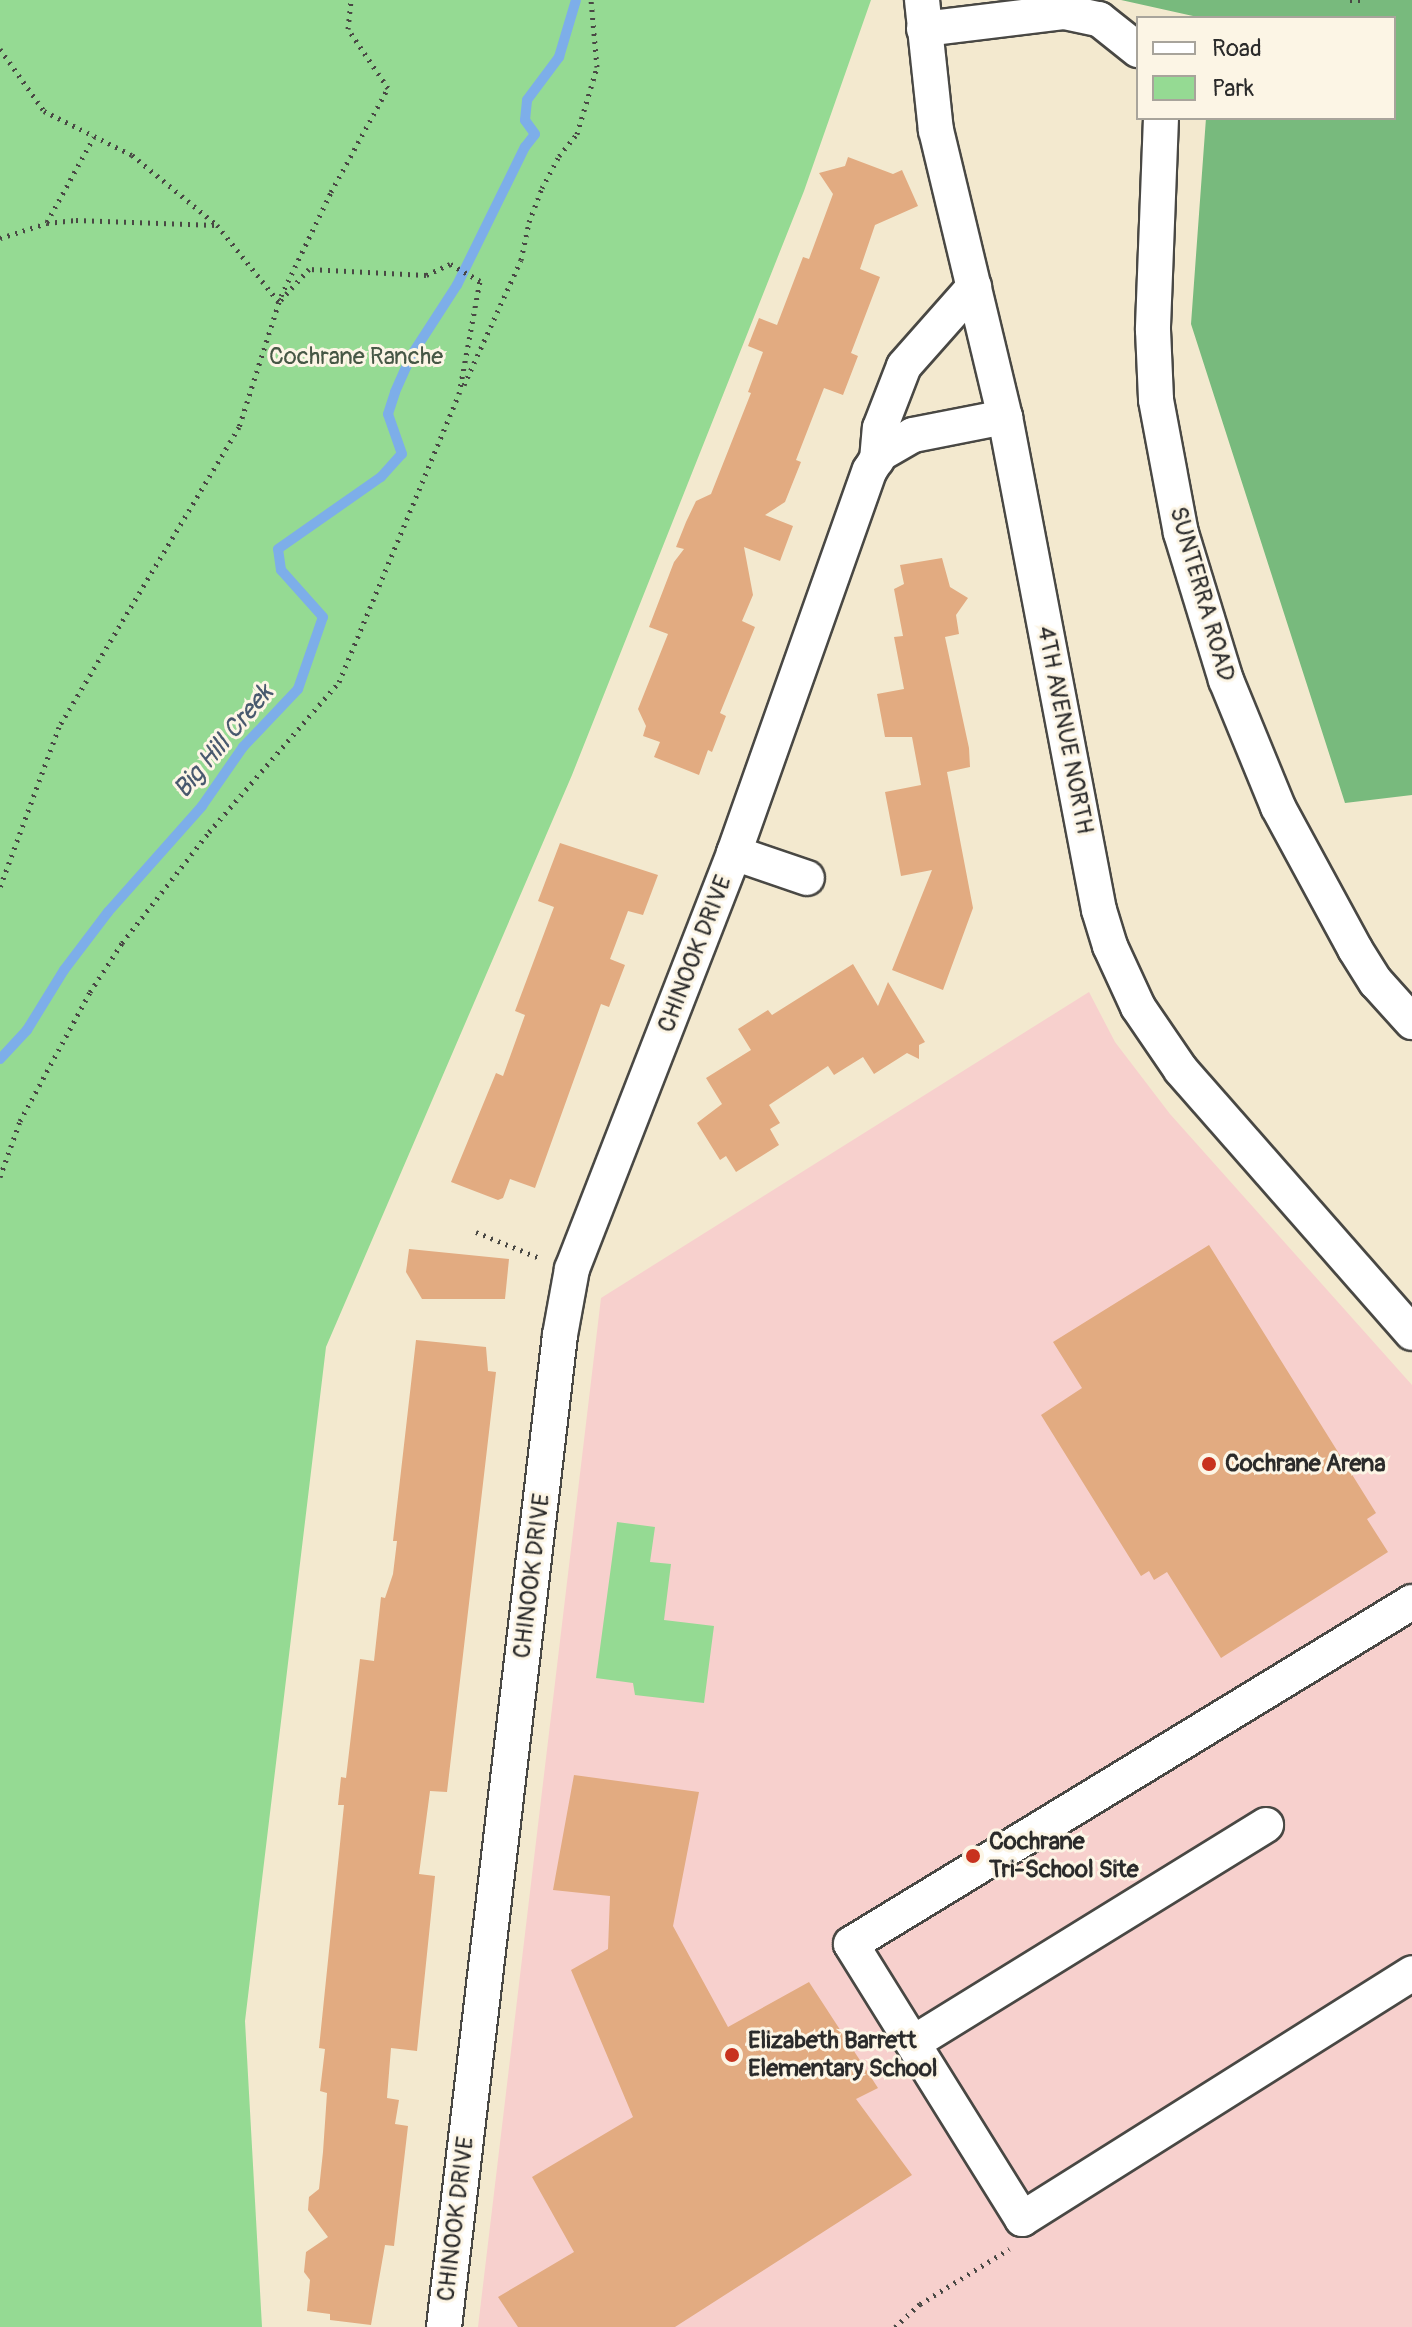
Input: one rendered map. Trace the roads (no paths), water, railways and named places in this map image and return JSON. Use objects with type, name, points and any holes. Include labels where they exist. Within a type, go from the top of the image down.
[{"type":"street","points":[[923,15],[1065,12],[1099,19],[1136,48]]},
{"type":"street","name":"4TH AVENUE NORTH","points":[[923,15],[936,130],[1005,417],[1099,910],[1120,967],[1158,1038],[1202,1096],[1412,1333]]},
{"type":"street","name":"SUNTERRA ROAD","points":[[1161,120],[1153,330],[1156,400],[1185,546],[1226,680],[1278,807],[1355,949],[1376,982],[1412,1022]]},
{"type":"street","name":"CHINOOK DRIVE","points":[[444,2327],[565,1300],[572,1269],[734,853],[877,460],[880,428],[904,366],[974,287]]},
{"type":"street","points":[[877,460],[892,445],[913,435],[1005,417]]},
{"type":"street","name":"CHINOOK DRIVE","points":[[734,853],[807,878]]},
{"type":"street","points":[[1412,1602],[851,1944],[1022,2219],[1412,1973]]},
{"type":"street","points":[[913,2043],[1266,1825]]},
{"type":"waterway","name":"Big Hill Creek","points":[[0,1059],[27,1030],[64,970],[108,912],[202,806],[243,747],[298,689],[323,617],[281,570],[278,549],[381,477],[402,454],[388,414],[395,392],[411,356],[457,285],[525,147],[535,134],[525,120],[527,100],[559,57],[576,0]]},
{"type":"place","name":"Cochrane Arena","points":[[1209,1464]]},
{"type":"place","name":"Cochrane Tri-School Site","points":[[973,1856]]},
{"type":"place","name":"Elizabeth Barrett Elementary School","points":[[732,2055]]},
{"type":"park label","name":"Cochrane Ranche","points":[[356,357]]}]
